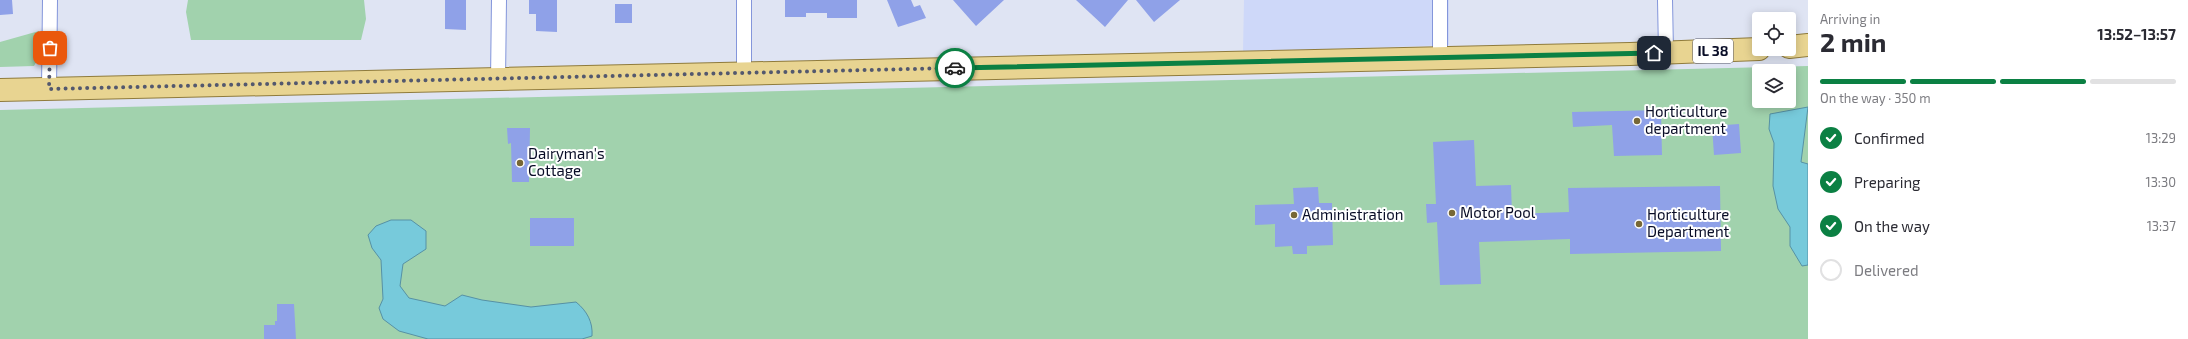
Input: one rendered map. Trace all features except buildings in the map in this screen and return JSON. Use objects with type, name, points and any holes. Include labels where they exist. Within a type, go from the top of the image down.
[{"type":"main road","points":[[1796,46],[1808,45]]},
{"type":"main road","name":"IL 38","points":[[0,90],[498,80],[1752,49]]},
{"type":"street","points":[[49,89],[50,0]]},
{"type":"street","points":[[498,80],[499,0]]},
{"type":"street","points":[[744,0],[744,74]]},
{"type":"street","points":[[1440,0],[1440,57]]},
{"type":"street","points":[[1665,0],[1666,52]]},
{"type":"shaded area","points":[[1244,0],[1449,0],[1449,45],[1243,52]]},
{"type":"shaded area","points":[[1808,107],[1801,162],[1808,164],[1808,265],[1802,266],[1790,246],[1790,227],[1778,209],[1773,186],[1774,143],[1769,129],[1770,114]]},
{"type":"shaded area","points":[[391,220],[411,220],[426,231],[426,249],[403,264],[400,286],[409,298],[445,306],[462,295],[482,300],[531,307],[576,302],[583,309],[590,321],[592,336],[582,339],[428,339],[399,331],[383,319],[379,308],[383,299],[381,260],[372,248],[368,235],[376,226]]},
{"type":"green space","points":[[188,0],[364,0],[366,19],[361,40],[191,40],[186,12]]},
{"type":"green space","points":[[39,31],[39,57],[34,66],[0,67],[0,42]]},
{"type":"green space","points":[[1796,66],[1808,66],[1808,339],[0,339],[0,110],[1752,67],[1752,108],[1796,108]]},
{"type":"way so far","points":[[50,48],[49,89],[498,80],[955,68]]},
{"type":"place","name":"Horticulture department","points":[[1637,121]]},
{"type":"place","name":"Dairyman's Cottage","points":[[520,163]]},
{"type":"place","name":"Motor Pool","points":[[1452,213]]},
{"type":"place","name":"Administration","points":[[1294,215]]},
{"type":"place","name":"Horticulture Department","points":[[1639,224]]},
{"type":"route","points":[[955,68],[1654,53]]}]
